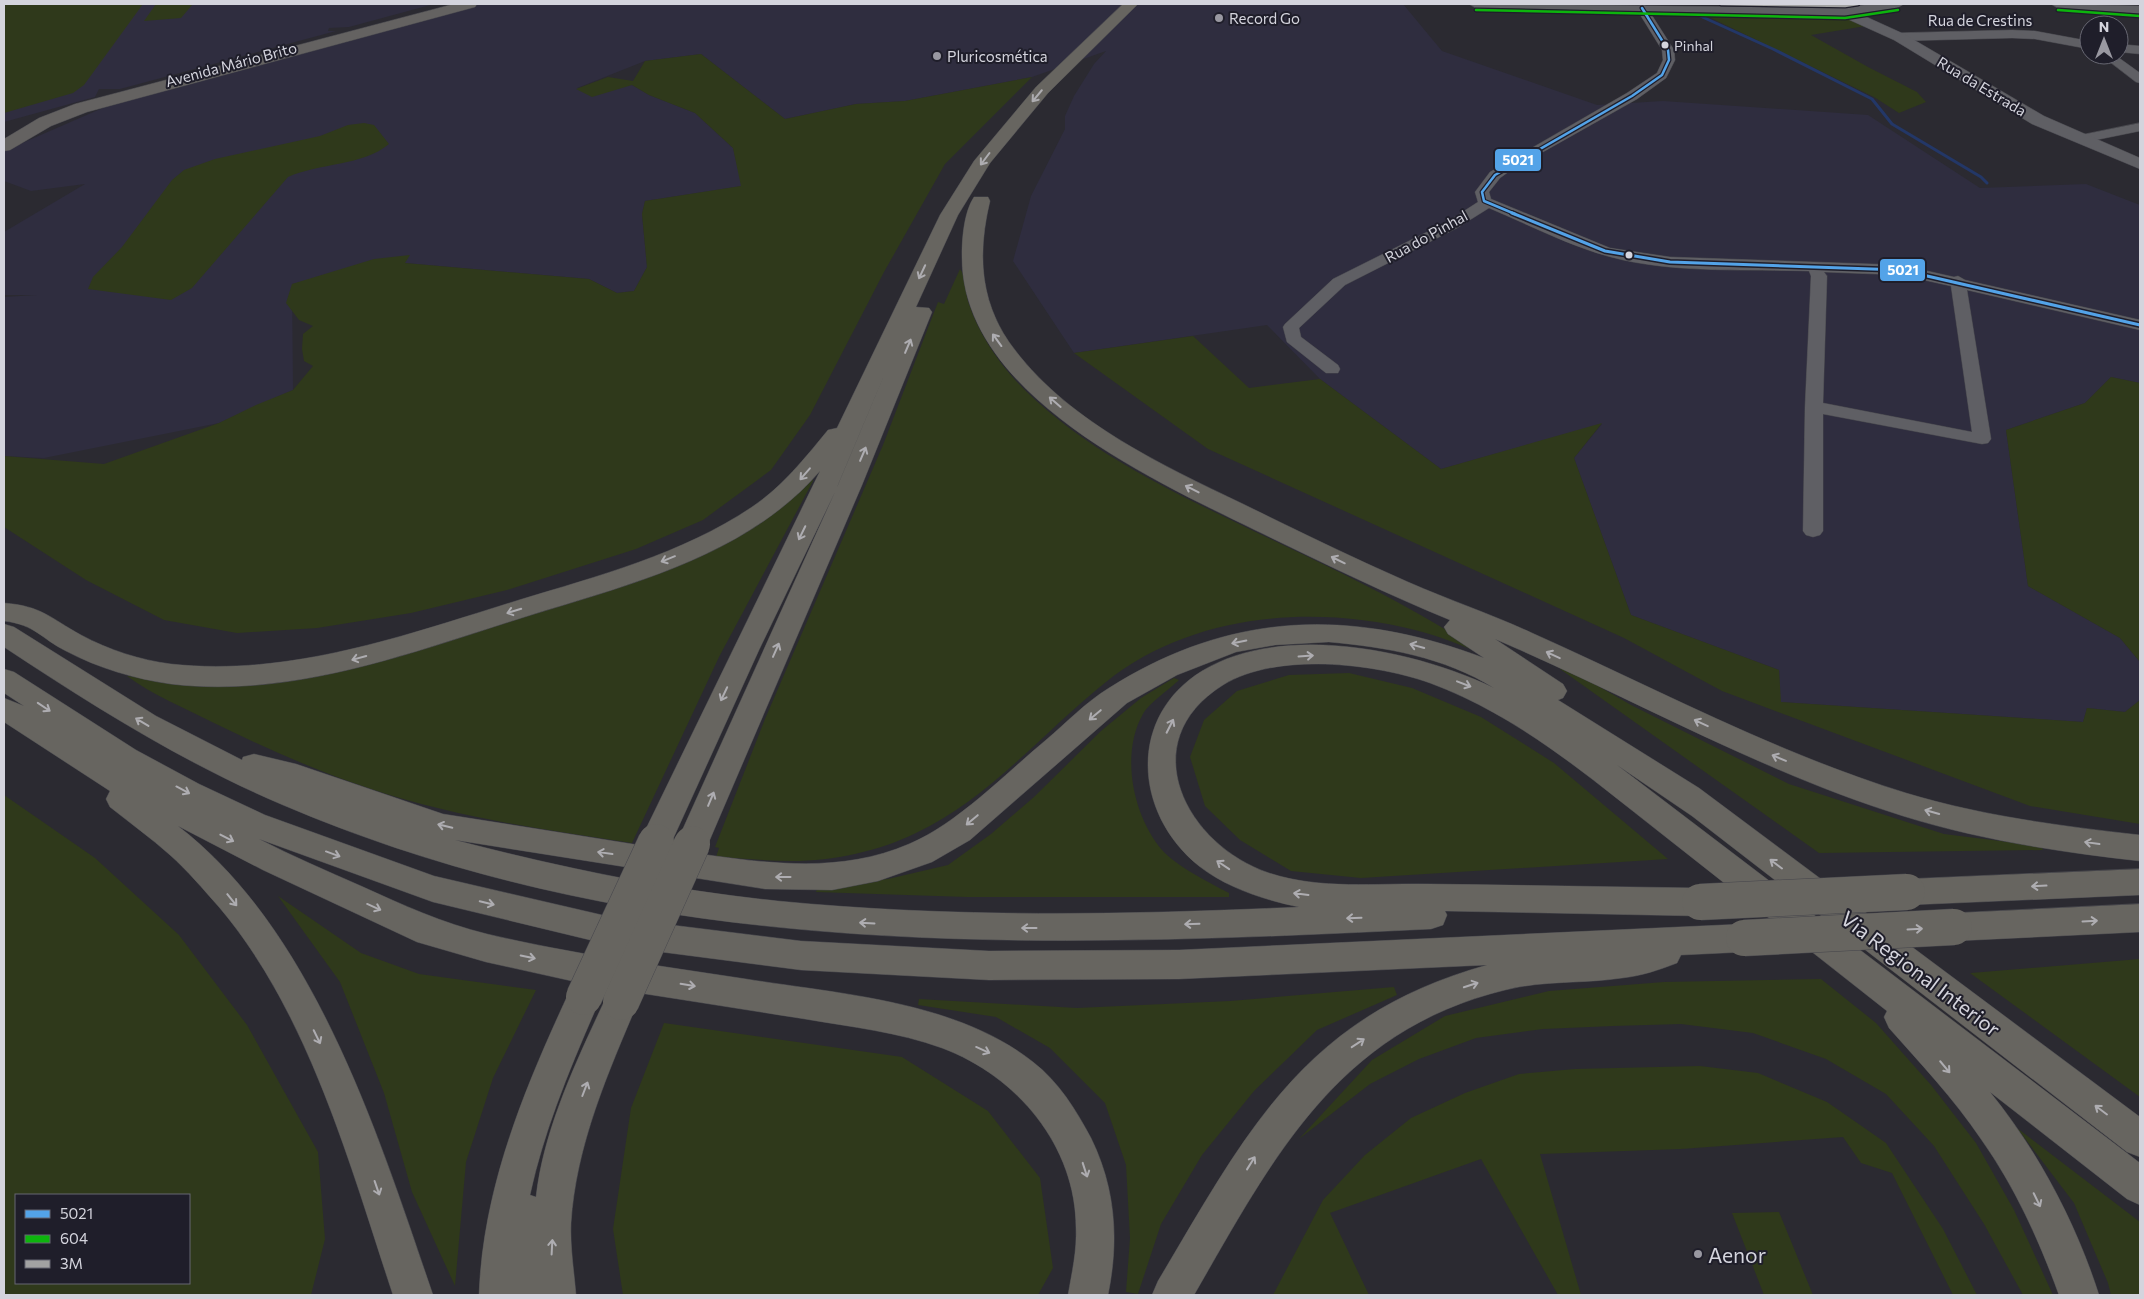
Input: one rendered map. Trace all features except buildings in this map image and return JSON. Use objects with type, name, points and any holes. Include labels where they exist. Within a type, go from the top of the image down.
[{"type":"highway","points":[[499,1295],[505,1232],[514,1177],[540,1098],[657,839],[745,650],[824,489],[857,409],[942,228],[965,188],[1004,134],[1042,90],[1131,4]]},
{"type":"highway","points":[[1007,159],[1062,87],[1146,4]]},
{"type":"highway","points":[[556,1295],[552,1256],[555,1204],[565,1149],[587,1085],[621,1002],[850,485],[934,284],[951,250],[985,194],[971,241],[970,260],[978,304],[992,333],[1014,363],[1033,383],[1079,422],[1144,464],[1382,581],[1515,637],[1745,744],[1854,788],[1907,805],[1994,827],[2092,843],[2140,848]]},
{"type":"highway","points":[[4,612],[28,615],[72,642],[99,655],[142,669],[172,674],[210,677],[257,675],[353,660],[583,589],[668,560],[702,545],[731,530],[783,495],[815,462],[857,409]]},
{"type":"highway","points":[[1382,581],[1525,670],[1575,706],[1702,807]]},
{"type":"highway","points":[[184,746],[296,776],[443,826],[573,848],[765,876],[832,877],[878,868],[921,854],[959,831],[1117,696],[1168,668],[1202,653],[1234,643],[1275,636],[1329,633],[1370,636],[1409,644],[1448,655],[1485,669],[1581,726],[1702,807]]},
{"type":"highway","points":[[4,634],[124,711],[184,746],[296,798],[365,824],[442,849],[590,886],[716,907],[773,914],[929,926],[1077,928],[1424,915],[2140,882]]},
{"type":"highway","points":[[1700,902],[1420,897],[1334,898],[1288,892],[1228,869],[1204,852],[1183,829],[1163,784],[1160,761],[1165,735],[1177,711],[1196,690],[1218,675],[1243,664],[1277,658],[1318,655],[1350,656],[1397,663],[1436,673],[1471,687],[1520,712],[1564,741],[2140,1186]]},
{"type":"highway","points":[[4,680],[104,746],[158,777],[217,807],[314,848],[420,884],[553,919],[713,947],[782,955],[897,963],[1053,966],[1289,960],[2140,918]]},
{"type":"highway","points":[[4,708],[116,780],[274,861],[429,932],[486,948],[584,968],[889,1017],[938,1030],[993,1054],[1033,1084],[1058,1114],[1064,1122],[1086,1170],[1096,1223],[1093,1279],[1088,1295]]},
{"type":"highway","points":[[4,721],[147,817],[177,842],[224,890],[264,941],[299,999],[331,1066],[360,1140],[413,1295]]},
{"type":"highway","name":"Via Regional Interior","points":[[1702,807],[2140,1139]]},
{"type":"highway","points":[[1172,1295],[1278,1123],[1309,1086],[1350,1048],[1386,1024],[1464,987],[1506,974],[1622,964],[1732,938]]},
{"type":"highway","points":[[1854,966],[1916,1033],[1994,1126],[2028,1181],[2070,1267],[2079,1295]]},
{"type":"highway","points":[[521,1295],[520,1283],[526,1207],[546,1131],[540,1098]]},
{"type":"highway","points":[[1191,1295],[1226,1205]]},
{"type":"main road","name":"Avenida Mário Brito","points":[[5,127],[39,119],[97,100],[455,4]]},
{"type":"main road","name":"Avenida Mário Brito","points":[[4,146],[45,122],[81,108],[470,4]]},
{"type":"main road","points":[[1476,4],[1845,12],[1897,4]]},
{"type":"main road","name":"Rua da Estrada","points":[[1826,4],[1899,36],[2038,120],[2140,164]]},
{"type":"main road","points":[[2058,4],[2140,10]]},
{"type":"main road","points":[[5,127],[24,129],[26,134]]},
{"type":"street","name":"Rua do Pinhal","points":[[1332,369],[1293,339],[1291,327],[1339,282],[1452,225],[1478,207],[1487,204],[1482,196],[1482,192],[1495,175],[1632,96],[1662,75],[1669,60],[1668,50],[1633,6]]},
{"type":"street","name":"Rua de Crestins","points":[[1899,36],[2035,35],[2079,44]]},
{"type":"street","points":[[2121,65],[2140,79]]},
{"type":"street","points":[[2081,139],[2140,128]]},
{"type":"street","points":[[1487,204],[1605,251],[1625,256],[1670,262],[1901,270],[1958,281],[2140,325]]},
{"type":"street","points":[[1812,531],[1819,276],[1813,266]]},
{"type":"street","points":[[1814,408],[1982,440],[1958,281]]},
{"type":"shaded area","points":[[4,4],[434,4],[349,27],[329,28],[328,31],[336,31],[120,89],[99,89],[95,97],[4,122]]},
{"type":"shaded area","points":[[474,4],[1403,4],[1442,51],[1597,105],[1663,101],[1868,115],[1980,188],[2086,184],[2140,205],[2140,383],[2111,377],[2085,403],[2006,430],[2028,586],[2120,638],[2140,662],[2140,700],[2125,712],[2087,708],[2083,722],[1780,702],[1779,670],[1631,615],[1574,458],[1602,424],[1441,469],[1320,379],[1267,325],[1074,353],[1013,261],[1031,196],[1065,129],[1065,116],[1074,96],[1094,64],[1106,51],[1032,77],[905,101],[856,104],[785,119],[701,54],[645,61],[577,88],[632,85],[649,95],[695,113],[733,148],[742,186],[645,201],[642,214],[647,267],[634,291],[617,293],[589,279],[405,263],[292,284],[293,390],[219,423],[44,458],[4,456],[4,297],[37,295],[4,295],[4,232],[85,184],[31,191],[4,181],[4,151],[105,107]]},
{"type":"green space","points":[[4,4],[143,4],[84,85],[73,93],[4,113]]},
{"type":"green space","points":[[156,4],[193,4],[181,18],[144,21]]},
{"type":"green space","points":[[1707,16],[1852,18],[1872,25],[1811,35],[1917,92],[1926,102],[1899,113],[1874,97]]},
{"type":"green space","points":[[701,54],[785,119],[856,104],[905,101],[1032,77],[945,164],[884,272],[810,415],[771,470],[703,520],[636,549],[507,590],[411,613],[317,628],[237,633],[164,620],[86,580],[4,527],[4,456],[104,464],[219,423],[293,390],[313,366],[304,361],[302,349],[303,334],[313,326],[299,320],[286,303],[292,284],[374,259],[410,255],[405,263],[589,279],[617,293],[634,291],[647,267],[642,214],[645,201],[741,186],[733,148],[695,113],[649,95],[632,85],[592,97],[576,89],[608,77],[633,81],[645,61]]},
{"type":"green space","points":[[364,123],[374,125],[389,144],[367,156],[300,172],[288,177],[192,288],[171,300],[88,289],[93,277],[122,247],[172,180],[184,170],[215,159],[320,136],[348,125]]},
{"type":"green space","points":[[960,269],[973,314],[983,335],[1001,364],[1040,404],[1065,425],[1120,462],[1148,478],[1207,509],[1396,601],[1487,656],[1442,638],[1376,622],[1294,617],[1254,621],[1214,629],[1176,642],[1139,659],[1083,701],[1015,763],[968,802],[943,819],[916,833],[872,850],[808,861],[716,857],[719,848],[715,847],[765,719],[883,445],[938,302],[944,304]]},
{"type":"green space","points":[[1193,336],[1249,388],[1320,379],[1441,469],[1602,423],[1574,458],[1631,615],[1779,670],[1781,702],[2083,722],[2087,708],[2125,712],[2140,700],[2140,824],[2030,806],[1722,691],[1624,638],[1208,449],[1074,353]]},
{"type":"green space","points":[[2111,377],[2140,383],[2140,662],[2120,638],[2028,586],[2006,430],[2085,403]]},
{"type":"green space","points":[[812,478],[813,481],[719,657],[632,843],[533,828],[468,815],[371,789],[311,767],[252,741],[158,695],[127,676],[240,683],[620,582]]},
{"type":"green space","points":[[1563,666],[1631,705],[1789,784],[1944,834],[2041,846],[2043,850],[1819,853],[1560,669]]},
{"type":"green space","points":[[1349,673],[1412,688],[1481,717],[1554,763],[1668,859],[1361,878],[1291,871],[1240,840],[1205,806],[1190,757],[1204,720],[1237,691],[1289,675]]},
{"type":"green space","points":[[1174,678],[1179,680],[1146,710],[1136,730],[1132,747],[1131,766],[1137,803],[1152,836],[1162,850],[1184,868],[1229,893],[1229,897],[967,897],[816,892],[818,886],[888,879],[948,865],[991,834],[1034,797],[1101,731],[1141,698]]},
{"type":"green space","points":[[4,795],[95,858],[179,935],[247,1025],[318,1152],[325,1239],[311,1295],[4,1295]]},
{"type":"green space","points":[[278,896],[361,953],[419,974],[536,990],[493,1078],[466,1162],[455,1286],[412,1192],[384,1093],[340,982]]},
{"type":"green space","points":[[2140,959],[2140,1097],[1970,973],[1971,973]]},
{"type":"green space","points":[[1821,979],[1876,1023],[1931,1085],[1976,1143],[2014,1210],[2053,1295],[2023,1295],[1984,1224],[1934,1146],[1886,1094],[1826,1059],[1753,1033],[1681,1024],[1543,1029],[1476,1038],[1419,1059],[1370,1084],[1299,1139],[1372,1060],[1445,1016],[1549,991],[1664,982]]},
{"type":"green space","points":[[1394,987],[1397,995],[1317,1030],[1254,1091],[1202,1155],[1161,1224],[1138,1294],[1126,1292],[1130,1238],[1126,1165],[1105,1103],[1050,1048],[996,1017],[918,1005],[919,999],[1077,1008],[1230,1001]]},
{"type":"green space","points":[[664,1023],[902,1057],[988,1111],[1040,1178],[1053,1268],[1038,1295],[623,1295],[613,1229],[631,1108]]},
{"type":"green space","points":[[1700,1066],[1758,1073],[1827,1102],[1886,1143],[1943,1229],[1977,1295],[1953,1295],[1892,1173],[1861,1163],[1843,1137],[1681,1149],[1540,1154],[1581,1295],[1558,1295],[1481,1159],[1330,1213],[1369,1295],[1273,1295],[1323,1200],[1365,1155],[1411,1118],[1465,1093],[1519,1074],[1575,1069]]},
{"type":"green space","points":[[2017,1128],[2140,1222],[2140,1295],[2111,1295],[2108,1283],[2074,1203]]},
{"type":"green space","points":[[1779,1212],[1813,1295],[1764,1295],[1732,1213]]},
{"type":"waterway","points":[[1698,15],[1773,49],[1872,99],[1892,124],[1981,177],[1987,183]]},
{"type":"transit line","name":"3M","points":[[1721,4],[1845,6],[1858,4]]},
{"type":"transit line","name":"5021","points":[[1642,8],[1668,50],[1669,60],[1662,75],[1632,96],[1506,167],[1495,175],[1482,192],[1484,201],[1605,251],[1670,262],[1901,270],[2140,325]]},
{"type":"transit line","name":"604","points":[[1476,10],[1845,18],[1898,10]]},
{"type":"transit line","name":"604","points":[[2058,10],[2140,16]]},
{"type":"place","name":"Record Go","points":[[1219,18]]},
{"type":"place","name":"Pinhal","points":[[1665,45]]},
{"type":"place","name":"Pluricosmética","points":[[937,56]]},
{"type":"place","name":"Aenor","points":[[1698,1254]]}]
